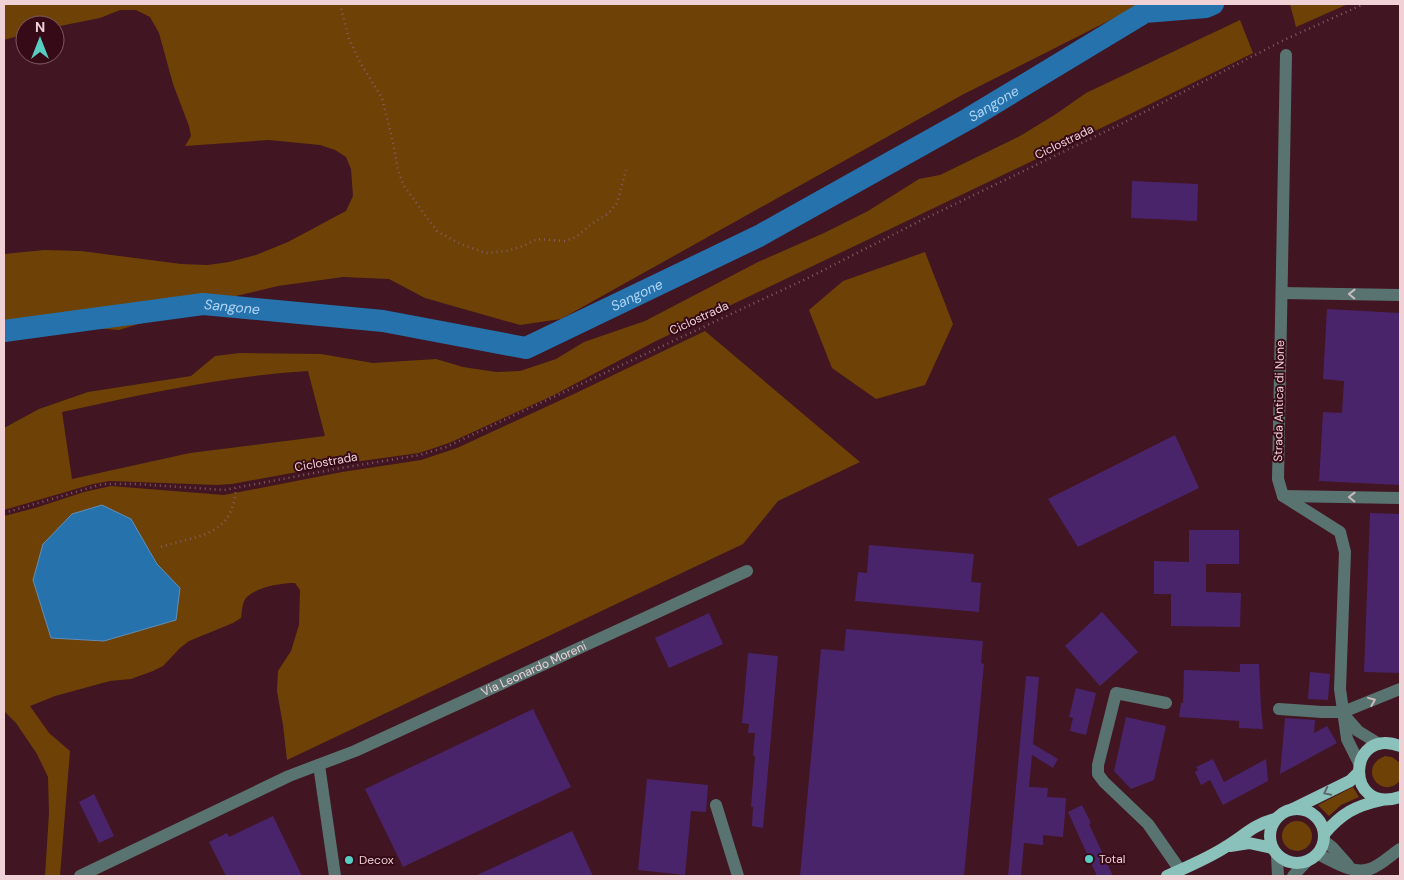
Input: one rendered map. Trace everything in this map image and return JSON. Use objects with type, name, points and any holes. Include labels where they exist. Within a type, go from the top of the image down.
[{"type":"main road","points":[[1274,852],[1269,833],[1275,819],[1280,814],[1350,781],[1359,768],[1367,750],[1379,744],[1398,744]]},
{"type":"main road","points":[[1359,768],[1360,782],[1373,797],[1382,800]]},
{"type":"main road","points":[[1227,847],[1250,843],[1274,852],[1290,863],[1306,862],[1318,854],[1324,838],[1334,822],[1348,811],[1365,804],[1400,797]]},
{"type":"main road","points":[[1293,809],[1301,809],[1314,815],[1323,827],[1324,838]]},
{"type":"main road","points":[[1167,876],[1227,847],[1247,831],[1261,823],[1275,819]]},
{"type":"street","name":"Strada Antica di None","points":[[1284,496],[1278,479],[1286,55]]},
{"type":"street","points":[[1282,293],[1400,295]]},
{"type":"street","points":[[1284,496],[1400,498]]},
{"type":"street","points":[[1284,496],[1340,532],[1344,552],[1340,689],[1347,739],[1359,768]]},
{"type":"street","name":"Via Leonardo Moreni","points":[[80,876],[289,776],[356,751],[747,571]]},
{"type":"street","points":[[1279,709],[1344,714],[1400,689]]},
{"type":"street","points":[[1166,703],[1116,693],[1098,765],[1098,774],[1148,824],[1180,870]]},
{"type":"street","points":[[1344,714],[1358,731],[1379,744]]},
{"type":"street","points":[[319,765],[335,876]]},
{"type":"street","points":[[716,805],[738,876]]},
{"type":"street","points":[[1324,838],[1352,869]]},
{"type":"street","points":[[1318,854],[1361,871],[1372,868],[1400,848]]},
{"type":"street","points":[[1274,852],[1278,876]]},
{"type":"street","points":[[1293,876],[1306,862]]},
{"type":"path","points":[[340,4],[349,39],[361,64],[382,98],[398,170],[404,186],[437,231],[458,243],[486,254],[507,251],[537,239],[565,241],[576,237],[609,213],[617,203],[626,170]]},
{"type":"path","name":"Ciclostrada","points":[[4,513],[91,487],[115,483],[224,490],[420,455],[446,447],[806,279],[1122,123],[1286,39],[1364,4]]},
{"type":"path","points":[[160,547],[209,534],[227,519],[235,502],[236,488]]},
{"type":"shaded area","points":[[4,4],[1142,4],[962,95],[561,319],[520,325],[425,298],[389,279],[343,277],[278,286],[203,304],[119,330],[4,321],[4,254],[44,250],[81,251],[181,264],[208,265],[229,262],[256,255],[288,242],[346,211],[353,196],[351,169],[346,157],[335,150],[320,145],[269,140],[185,146],[191,136],[189,126],[173,84],[159,33],[150,17],[136,10],[120,10],[100,18],[65,25],[65,15],[15,15],[15,37],[4,40]]},
{"type":"shaded area","points":[[1290,4],[1348,4],[1296,27]]},
{"type":"shaded area","points":[[1240,20],[1253,53],[1122,118],[654,342],[554,395],[449,443],[419,453],[340,464],[232,484],[110,481],[93,484],[4,510],[4,428],[39,409],[88,392],[191,376],[215,356],[240,353],[321,354],[373,363],[436,359],[463,367],[496,372],[520,371],[556,359],[584,342],[645,321],[758,262],[868,211],[919,179],[940,175],[1020,136],[1086,93]],"holes":[[[308,371],[325,436],[190,453],[72,479],[62,412],[215,381]]]},
{"type":"shaded area","points":[[925,252],[953,324],[925,385],[876,399],[832,368],[809,310],[843,281]]},
{"type":"shaded area","points":[[705,331],[860,462],[778,501],[743,544],[287,760],[277,691],[278,671],[291,651],[299,625],[300,590],[295,583],[262,588],[250,594],[243,605],[241,618],[189,641],[163,666],[131,679],[110,681],[55,696],[30,706],[49,733],[70,751],[60,876],[45,876],[49,813],[48,777],[37,754],[16,723],[4,711],[4,516],[84,492],[111,486],[224,495],[342,472],[421,460],[457,448]],"holes":[[[148,548],[157,564],[176,620],[104,641],[51,638],[33,580]]]},
{"type":"shaded area","points":[[1385,756],[1392,757],[1400,763],[1400,781],[1392,786],[1385,787],[1379,785],[1374,780],[1372,774],[1373,767],[1377,761]]},
{"type":"shaded area","points":[[1353,787],[1359,797],[1341,805],[1329,816],[1318,805]]},
{"type":"shaded area","points":[[1297,821],[1308,825],[1312,836],[1308,847],[1297,851],[1286,847],[1282,836],[1286,825]]},
{"type":"water","points":[[102,505],[131,519],[157,564],[180,588],[176,620],[104,641],[51,638],[33,580],[43,544],[72,514]]},
{"type":"building","points":[[1132,181],[1198,184],[1197,221],[1131,218]]},
{"type":"building","points":[[1327,309],[1400,313],[1400,485],[1319,481],[1323,412],[1342,413],[1344,381],[1323,379]]},
{"type":"building","points":[[1175,435],[1199,488],[1078,547],[1048,499]]},
{"type":"building","points":[[1370,513],[1400,514],[1400,673],[1364,672]]},
{"type":"building","points":[[1189,530],[1239,530],[1239,564],[1206,564],[1206,592],[1241,593],[1240,627],[1171,626],[1171,594],[1154,594],[1154,561],[1189,562]]},
{"type":"building","points":[[869,545],[974,554],[971,582],[981,583],[979,612],[855,601],[858,572],[867,573]]},
{"type":"building","points":[[1102,612],[1138,652],[1100,686],[1065,646]]},
{"type":"building","points":[[709,613],[723,644],[669,668],[655,638]]},
{"type":"building","points":[[846,629],[983,641],[981,663],[984,664],[964,876],[800,876],[821,649],[844,651]]},
{"type":"building","points":[[748,653],[778,656],[763,828],[752,826],[753,807],[751,807],[755,733],[748,733],[749,724],[742,723]]},
{"type":"building","points":[[1240,664],[1259,664],[1263,729],[1239,728],[1239,721],[1179,717],[1181,703],[1183,703],[1184,670],[1240,672]]},
{"type":"building","points":[[1310,672],[1330,674],[1328,700],[1308,699]]},
{"type":"building","points":[[1026,676],[1039,677],[1033,744],[1058,759],[1053,768],[1032,755],[1029,787],[1048,788],[1047,797],[1066,798],[1063,837],[1043,835],[1043,845],[1024,843],[1021,876],[1008,876]]},
{"type":"building","points":[[1076,688],[1096,693],[1086,735],[1070,731],[1073,718],[1069,717]]},
{"type":"building","points":[[533,709],[571,787],[403,867],[365,789]]},
{"type":"building","points":[[1126,717],[1166,726],[1154,780],[1131,789],[1114,771]]},
{"type":"building","points":[[1285,718],[1315,720],[1314,733],[1327,726],[1337,743],[1280,774]]},
{"type":"building","points":[[1213,759],[1224,782],[1266,759],[1268,781],[1223,805],[1210,780],[1201,785],[1195,772],[1198,770],[1196,767]]},
{"type":"building","points":[[647,779],[708,785],[706,812],[691,811],[685,875],[638,870]]},
{"type":"building","points":[[94,794],[114,836],[99,843],[79,802]]},
{"type":"building","points":[[1082,805],[1113,876],[1097,876],[1068,812]]},
{"type":"building","points":[[273,816],[302,876],[226,876],[209,842],[227,833],[229,837]]},
{"type":"building","points":[[572,831],[593,876],[475,876]]},
{"type":"waterway","name":"Sangone","points":[[4,331],[203,304],[383,321],[526,348],[759,236],[968,119],[1145,12],[1206,7],[1213,4]]},
{"type":"place","name":"Total","points":[[1089,859]]},
{"type":"place","name":"Decox","points":[[349,860]]}]
